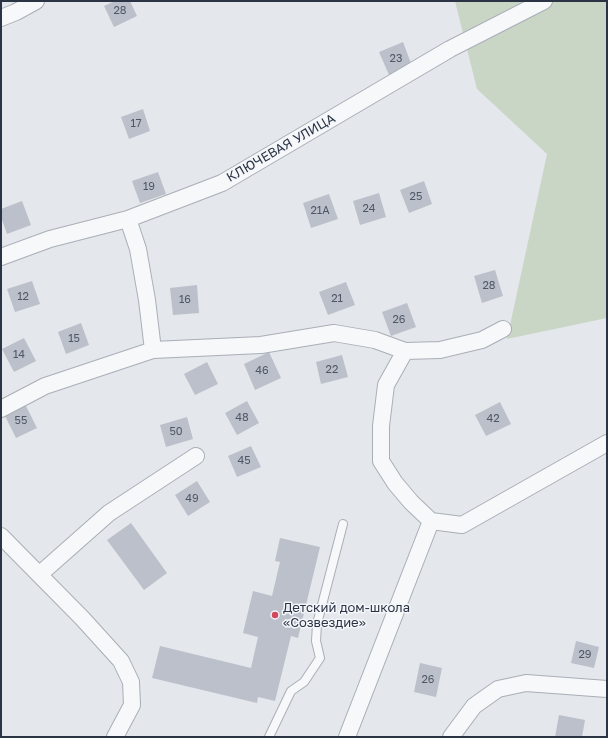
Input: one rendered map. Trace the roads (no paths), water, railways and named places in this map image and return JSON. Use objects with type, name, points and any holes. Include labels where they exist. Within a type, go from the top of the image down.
[{"type":"street","points":[[1,18],[36,1]]},
{"type":"street","name":"КЛЮЧЕВАЯ УЛИЦА","points":[[1,257],[50,239],[128,219],[222,183],[450,49],[544,1]]},
{"type":"street","points":[[128,219],[138,249],[147,300],[153,350]]},
{"type":"street","points":[[1,409],[45,386],[153,350],[261,345],[334,334],[375,340],[405,351],[440,350],[482,340],[503,330]]},
{"type":"street","points":[[405,351],[386,385],[381,426],[382,461],[410,502],[431,521],[462,525],[607,443]]},
{"type":"street","points":[[40,574],[109,513],[196,456]]},
{"type":"street","points":[[347,737],[431,521]]},
{"type":"street","points":[[1,536],[40,574],[121,661],[131,682],[132,705],[115,737]]},
{"type":"street","points":[[451,737],[474,706],[498,689],[526,683],[607,689]]},
{"type":"lane","points":[[269,737],[291,691],[304,682],[320,658],[316,641],[317,624],[343,524]]},
{"type":"place","name":"Детский дом-школа «Созвездие»","points":[[275,615]]}]
